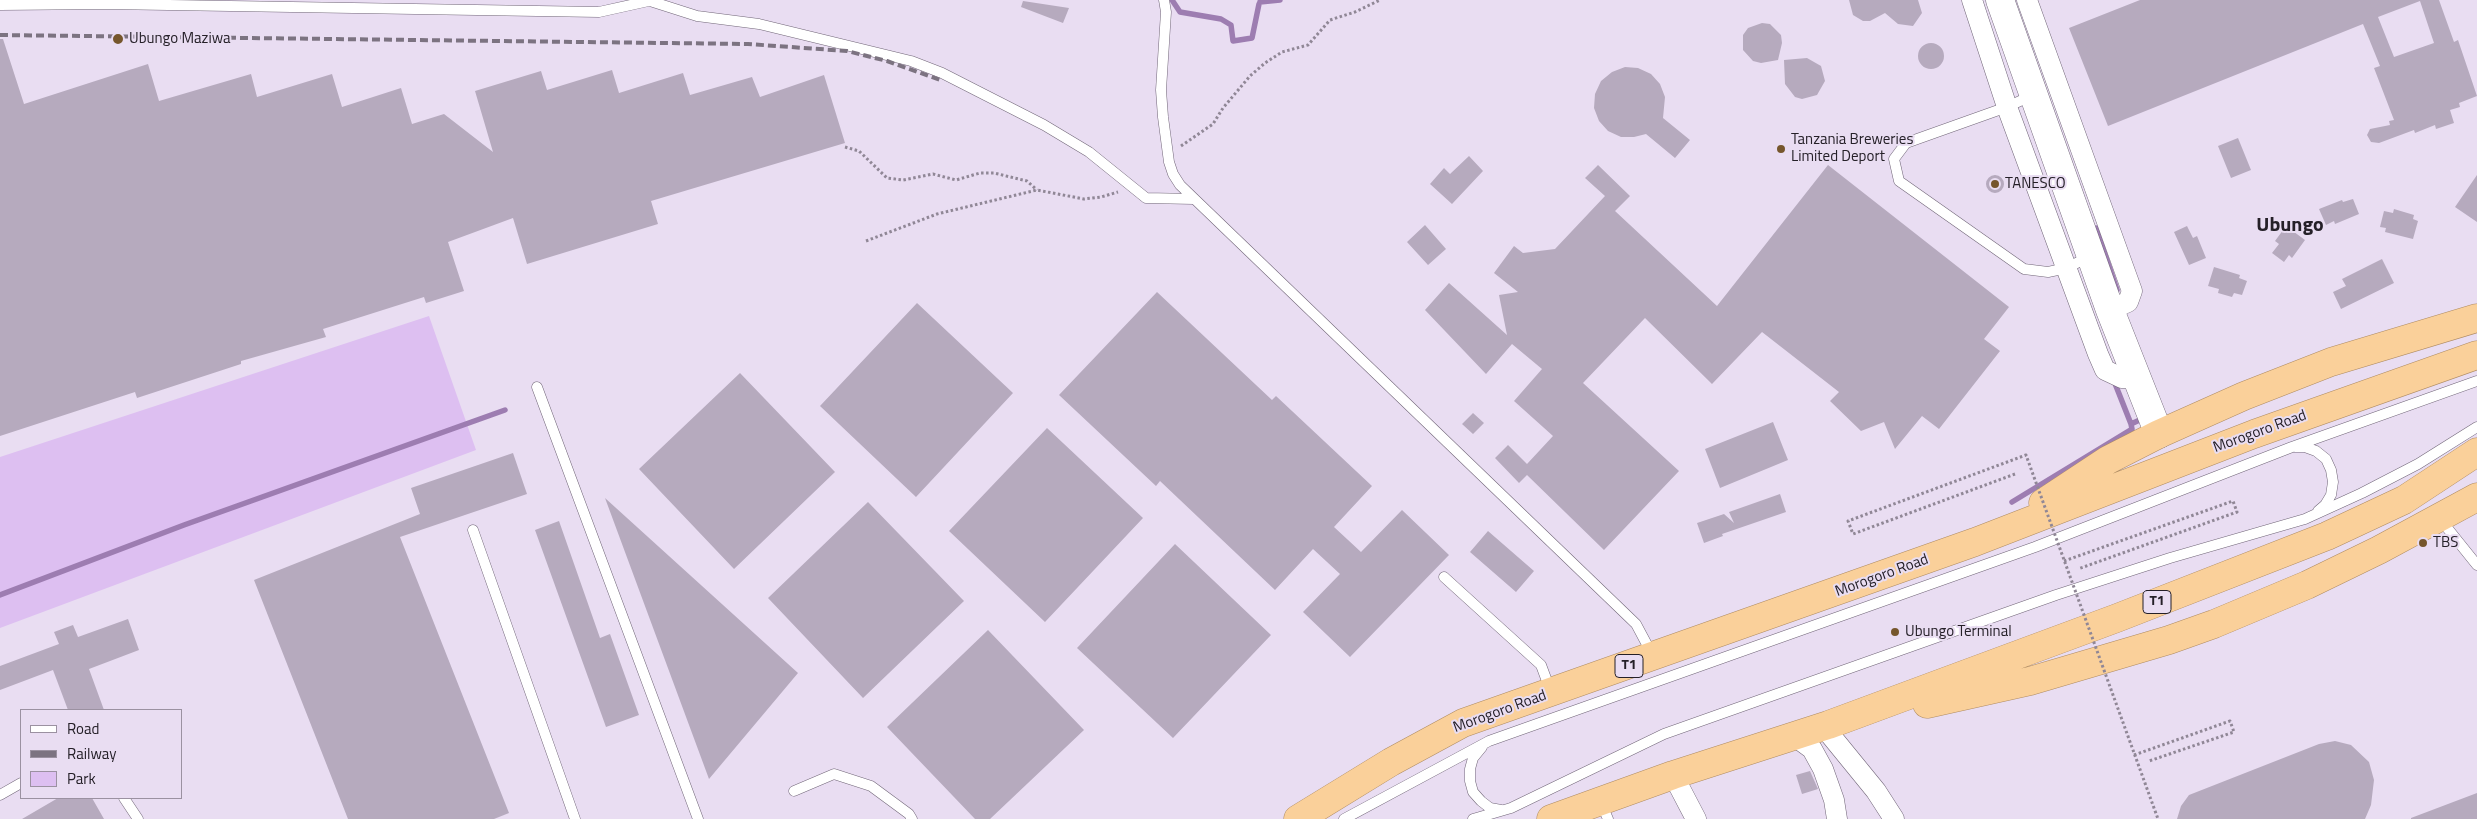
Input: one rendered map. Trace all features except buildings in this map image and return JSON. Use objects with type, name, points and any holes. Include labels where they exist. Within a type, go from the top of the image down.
[{"type":"highway","name":"T1","points":[[1975,542],[2059,494],[2108,460],[2159,434],[2331,362],[2477,318]]},
{"type":"highway","name":"Morogoro Road","points":[[1298,819],[1391,762],[1463,723],[1975,542],[2254,434],[2442,380],[2477,355]]},
{"type":"highway","name":"T1","points":[[1825,726],[2117,618],[2327,536],[2404,500],[2471,447]]},
{"type":"highway","name":"T1","points":[[1551,819],[1605,811],[1672,775],[1793,735],[1825,726],[2030,681],[2168,640],[2214,624],[2307,585],[2439,518],[2477,496]]},
{"type":"main road","points":[[2000,0],[2035,94],[2078,262],[2110,310],[2159,434]]},
{"type":"street","points":[[1972,0],[2007,107],[2078,262],[2105,370],[2122,378],[2138,379]]},
{"type":"street","points":[[2026,0],[2131,287],[2132,295],[2128,302],[2110,310]]},
{"type":"street","points":[[1825,726],[1876,791],[1894,819]]},
{"type":"street","points":[[1793,735],[1812,749],[1823,769],[1834,800],[1837,819]]},
{"type":"street","points":[[1672,775],[1696,819]]},
{"type":"lane","points":[[0,5],[107,4],[599,12],[651,0],[697,16],[759,24],[911,61],[942,73],[1044,125],[1089,152],[1146,198],[1194,199]]},
{"type":"lane","points":[[1164,0],[1166,12],[1161,90],[1166,148],[1173,174],[1194,199],[1636,624],[1654,657]]},
{"type":"lane","points":[[2035,94],[2007,107],[1906,143],[1894,159],[1899,181],[2024,269],[2048,272],[2078,262]]},
{"type":"lane","name":"Morogoro Road","points":[[1344,819],[1489,741],[2035,547],[2292,447],[2442,380],[2477,381]]},
{"type":"lane","points":[[537,387],[698,819]]},
{"type":"lane","points":[[1473,819],[1512,808],[1673,731],[2056,595],[2170,558],[2304,519],[2362,493],[2418,464],[2471,447],[2477,426]]},
{"type":"lane","points":[[2292,447],[2305,447],[2316,452],[2326,459],[2332,470],[2334,482],[2331,494],[2325,505],[2304,519]]},
{"type":"lane","points":[[2439,518],[2477,565]]},
{"type":"lane","points":[[474,530],[575,819]]},
{"type":"lane","points":[[1444,577],[1541,665],[1552,692]]},
{"type":"lane","points":[[1489,741],[1473,758],[1470,769],[1473,792],[1490,808],[1501,810],[1512,808]]},
{"type":"lane","points":[[794,791],[834,774],[871,786],[909,814],[912,819]]},
{"type":"lane","points":[[0,795],[20,785]]},
{"type":"lane","points":[[125,799],[138,819]]},
{"type":"path","points":[[1166,148],[1175,149],[1184,145],[1213,124],[1223,108],[1250,76],[1265,63],[1282,52],[1308,45],[1330,20],[1355,12],[1380,0]]},
{"type":"path","points":[[845,147],[859,151],[887,178],[903,180],[933,174],[956,180],[980,173],[994,173],[1027,181],[1037,190]]},
{"type":"path","points":[[866,241],[937,214],[1037,190],[1084,199],[1101,197],[1133,187]]},
{"type":"path","points":[[2015,474],[1852,534],[1848,521],[2026,456],[2158,819]]},
{"type":"path","points":[[2064,561],[2233,501],[2237,512],[2078,569]]},
{"type":"path","points":[[2134,755],[2230,721],[2234,732],[2149,761]]},
{"type":"green space","points":[[429,316],[476,450],[0,628],[0,457]]},
{"type":"waterway","points":[[1172,0],[1180,12],[1221,19],[1231,25],[1233,41],[1252,38],[1259,4]]},
{"type":"waterway","points":[[1260,2],[1280,0]]},
{"type":"waterway","points":[[2096,228],[2117,290]]},
{"type":"waterway","points":[[2114,381],[2131,424]]},
{"type":"waterway","points":[[0,595],[184,525],[505,410]]},
{"type":"waterway","points":[[2012,502],[2132,429],[2131,424],[2146,417]]},
{"type":"railway","points":[[0,35],[748,44],[847,51],[887,61],[943,81]]},
{"type":"place","name":"Ubungo Maziwa","points":[[118,39]]},
{"type":"place","name":"Tanzania Breweries Limited Deport","points":[[1781,149]]},
{"type":"place","name":"TANESCO","points":[[1995,184]]},
{"type":"place","name":"TBS","points":[[2423,543]]},
{"type":"place","name":"Ubungo Terminal","points":[[1895,632]]},
{"type":"district","name":"Ubungo","points":[[2290,226]]}]
